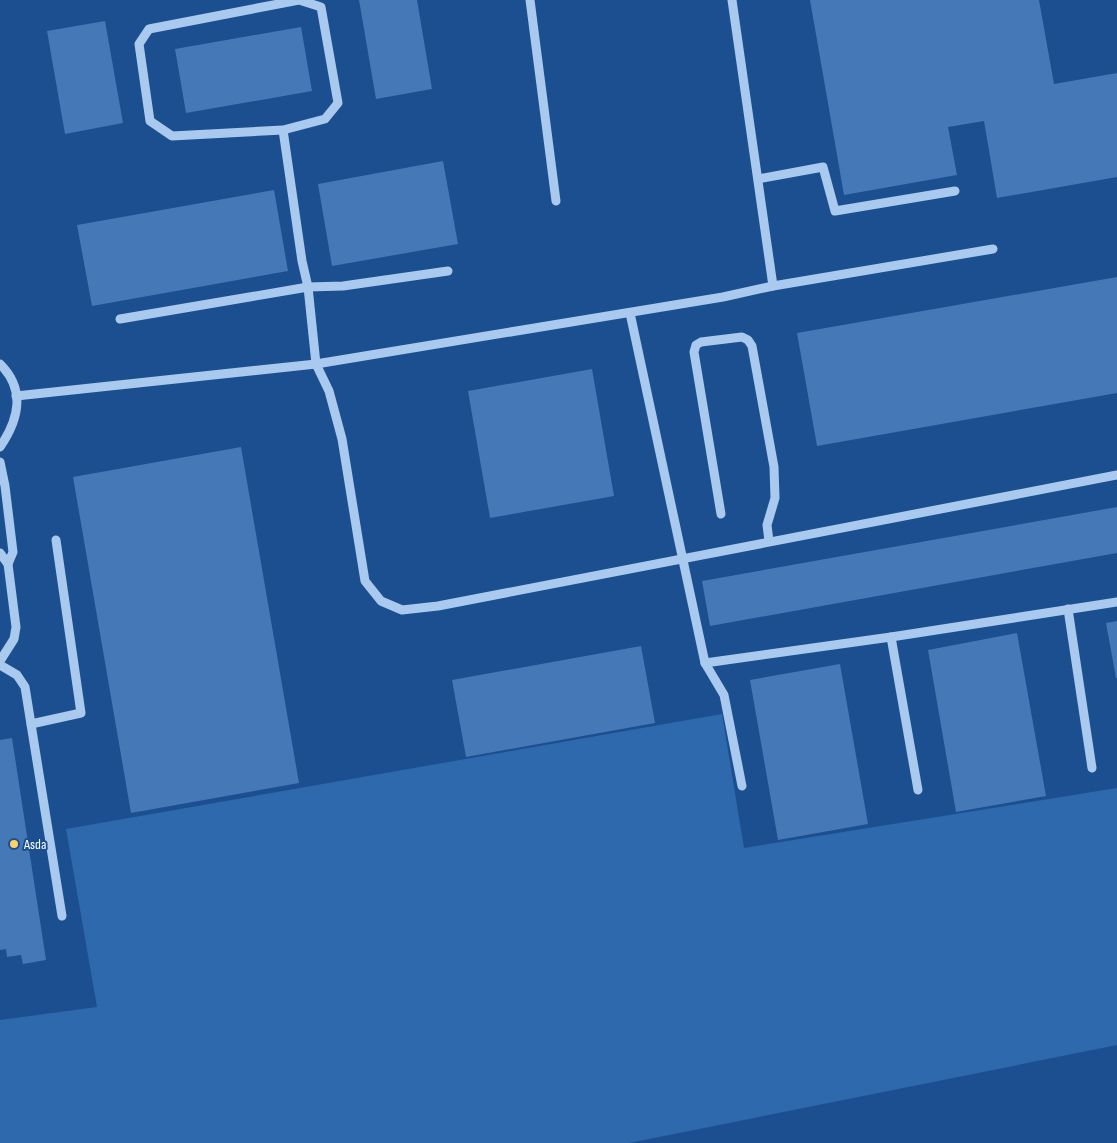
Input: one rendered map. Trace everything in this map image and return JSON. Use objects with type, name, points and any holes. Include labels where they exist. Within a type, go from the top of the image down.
[{"type":"street","points":[[300,0],[321,7],[338,103],[325,119],[283,130],[172,136],[150,121],[139,44],[149,29],[300,0]]},
{"type":"street","points":[[530,0],[556,201]]},
{"type":"street","points":[[732,0],[773,286]]},
{"type":"street","points":[[283,130],[302,261],[308,287],[316,364],[329,391],[342,439],[365,581],[380,601],[402,610],[438,606],[1117,475]]},
{"type":"street","points":[[758,179],[823,167],[835,211],[955,192]]},
{"type":"street","points":[[16,396],[316,364],[630,313],[723,297],[773,286],[993,249]]},
{"type":"street","points":[[120,319],[308,287],[344,286],[448,271]]},
{"type":"street","points":[[630,313],[704,663],[724,695],[742,786]]},
{"type":"street","points":[[721,514],[694,352],[696,345],[702,342],[742,337],[748,340],[752,346],[774,467],[775,498],[767,525],[769,541]]},
{"type":"street","points":[[0,364],[13,381],[17,402],[15,421],[0,447]]},
{"type":"street","points":[[0,462],[6,486],[13,552],[8,564]]},
{"type":"street","points":[[31,724],[81,712],[56,540]]},
{"type":"street","points":[[0,552],[8,564],[16,627],[14,639],[0,661]]},
{"type":"street","points":[[704,663],[892,637],[1117,602]]},
{"type":"street","points":[[1068,609],[1092,768]]},
{"type":"street","points":[[892,637],[918,790]]},
{"type":"street","points":[[0,666],[18,675],[25,687],[62,916]]},
{"type":"shaded area","points":[[722,714],[744,848],[1117,788],[1117,1045],[629,1143],[0,1143],[0,1020],[97,1007],[66,829]]},
{"type":"building","points":[[359,0],[417,0],[432,89],[376,99]]},
{"type":"building","points":[[810,0],[1039,0],[1054,84],[1117,73],[1117,177],[997,198],[984,121],[948,127],[957,175],[844,195]]},
{"type":"building","points":[[105,21],[123,123],[65,134],[47,31]]},
{"type":"building","points":[[301,27],[312,91],[186,113],[175,49]]},
{"type":"building","points":[[443,161],[458,244],[332,266],[318,184]]},
{"type":"building","points":[[274,190],[288,271],[92,306],[77,225]]},
{"type":"building","points":[[1117,277],[1117,393],[817,446],[797,333]]},
{"type":"building","points":[[592,369],[614,496],[490,518],[468,391]]},
{"type":"building","points":[[241,447],[299,783],[131,813],[73,477]]},
{"type":"building","points":[[1117,507],[1117,553],[710,626],[702,581]]},
{"type":"building","points":[[1117,621],[1117,678],[1116,678],[1106,623]]},
{"type":"building","points":[[1017,633],[1046,796],[956,812],[928,650]]},
{"type":"building","points":[[641,646],[655,723],[466,757],[452,680]]},
{"type":"building","points":[[840,664],[868,824],[778,840],[750,680]]},
{"type":"building","name":"Asda","points":[[12,738],[46,960],[23,964],[21,955],[7,957],[6,949],[0,950],[0,740]]},
{"type":"place","name":"Asda","points":[[14,844]]}]
